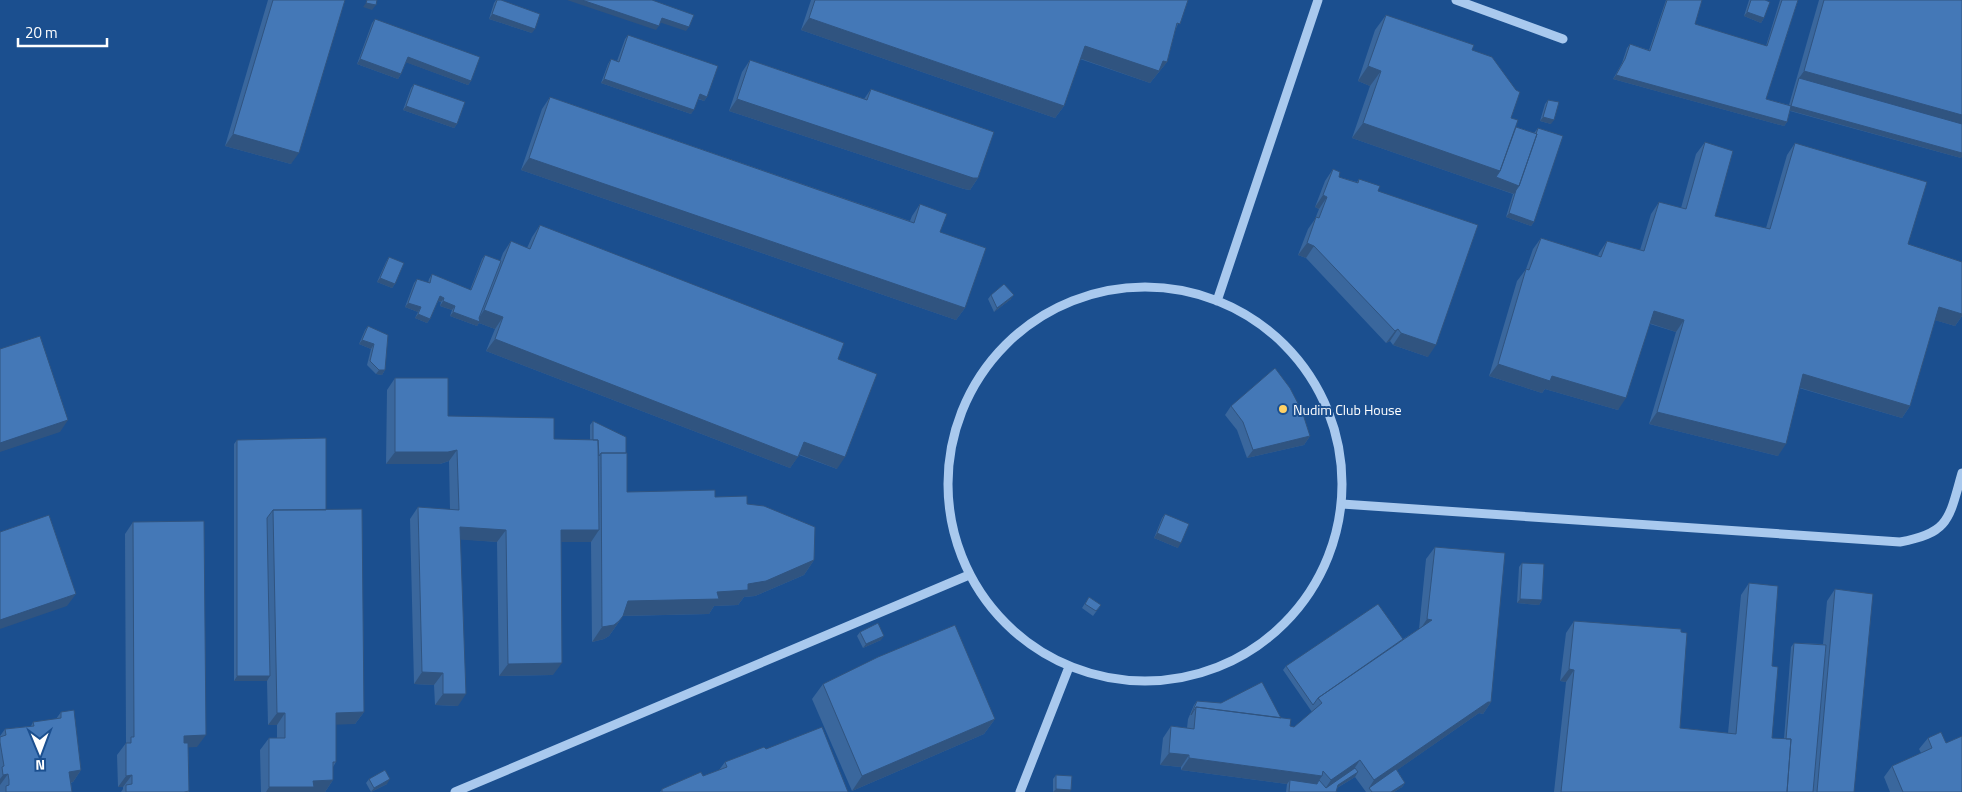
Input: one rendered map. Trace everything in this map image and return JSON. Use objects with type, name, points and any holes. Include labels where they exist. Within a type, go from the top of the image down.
[{"type":"street","points":[[1217,301],[1318,0]]},
{"type":"street","points":[[1456,0],[1563,40]]},
{"type":"street","points":[[1150,287],[1184,291],[1217,301],[1257,322],[1279,339],[1304,366],[1323,398],[1336,432],[1342,468],[1342,504],[1334,544],[1317,581],[1293,614],[1263,642],[1235,659],[1190,676],[1149,681],[1109,678],[1070,666],[1044,654],[1022,639],[1001,620],[969,575],[956,543],[948,510],[947,476],[951,442],[961,410],[973,387],[998,352],[1023,329],[1051,310],[1083,296],[1116,289],[1150,287]]},
{"type":"street","points":[[1342,504],[1900,542],[1923,538],[1939,529],[1950,516],[1962,473]]},
{"type":"street","points":[[455,792],[969,575]]},
{"type":"street","points":[[1020,792],[1070,666]]},
{"type":"building","points":[[273,0],[345,0],[299,153],[233,134]]},
{"type":"building","points":[[367,0],[377,0],[376,5],[366,3]]},
{"type":"building","points":[[497,0],[540,14],[535,29],[492,14]]},
{"type":"building","points":[[582,0],[652,0],[694,15],[689,27],[662,18],[659,26]]},
{"type":"building","points":[[815,0],[1188,0],[1180,24],[1177,23],[1167,62],[1163,61],[1159,71],[1085,46],[1064,106],[809,18]]},
{"type":"building","points":[[1667,0],[1702,0],[1695,24],[1767,46],[1782,0],[1798,0],[1766,99],[1791,106],[1787,122],[1616,75],[1625,59],[1630,44],[1650,51]]},
{"type":"building","points":[[1751,0],[1770,2],[1764,18],[1747,12]]},
{"type":"building","points":[[1824,0],[1962,0],[1962,115],[1804,71]]},
{"type":"building","points":[[1386,15],[1474,45],[1472,50],[1492,57],[1516,90],[1520,92],[1511,118],[1518,120],[1500,171],[1363,123],[1381,71],[1368,66]]},
{"type":"building","points":[[375,19],[480,57],[471,81],[408,57],[401,74],[360,59]]},
{"type":"building","points":[[628,35],[718,66],[707,97],[700,94],[694,110],[604,79],[611,59],[619,62]]},
{"type":"building","points":[[750,60],[867,100],[871,89],[994,132],[978,178],[973,178],[737,99]]},
{"type":"building","points":[[1799,78],[1962,124],[1962,153],[1791,106]]},
{"type":"building","points":[[414,84],[465,102],[457,124],[406,106]]},
{"type":"building","points":[[550,97],[914,223],[920,204],[947,214],[940,232],[986,248],[965,308],[529,158]]},
{"type":"building","points":[[1548,100],[1559,102],[1554,120],[1543,117]]},
{"type":"building","points":[[1516,127],[1537,134],[1519,186],[1496,177]]},
{"type":"building","points":[[1538,128],[1563,136],[1534,222],[1509,213]]},
{"type":"building","points":[[1705,142],[1733,151],[1715,216],[1770,229],[1795,143],[1927,182],[1908,244],[1962,262],[1962,314],[1939,307],[1910,406],[1803,374],[1786,444],[1657,412],[1684,320],[1654,311],[1626,398],[1552,376],[1550,381],[1498,364],[1526,269],[1529,270],[1541,238],[1601,257],[1607,241],[1644,251],[1659,202],[1686,209]]},
{"type":"building","points":[[1333,169],[1340,172],[1339,177],[1358,183],[1359,179],[1380,186],[1378,191],[1478,225],[1436,345],[1401,333],[1398,329],[1395,331],[1314,246],[1307,243],[1316,217],[1319,218],[1327,197],[1323,195]]},
{"type":"building","points":[[540,225],[844,343],[838,359],[877,374],[845,457],[804,442],[798,457],[495,339],[503,317],[484,310],[511,241],[530,249]]},
{"type":"building","points":[[485,255],[501,261],[479,318],[480,322],[453,312],[455,306],[443,301],[444,298],[440,296],[430,319],[418,314],[421,307],[408,303],[417,279],[430,283],[432,274],[471,290]]},
{"type":"building","points":[[389,257],[404,263],[395,284],[380,278]]},
{"type":"building","points":[[1004,284],[1014,295],[997,308],[991,295]]},
{"type":"building","points":[[368,326],[388,335],[385,370],[379,370],[370,361],[374,344],[362,340]]},
{"type":"building","points":[[40,336],[68,420],[0,443],[0,349]]},
{"type":"building","points":[[1275,368],[1290,388],[1302,411],[1310,436],[1253,450],[1243,422],[1231,406]]},
{"type":"building","points":[[395,378],[448,378],[448,416],[554,418],[554,439],[598,440],[599,530],[561,530],[562,663],[508,664],[506,530],[460,527],[466,694],[443,694],[443,673],[422,672],[418,507],[459,510],[457,450],[448,452],[395,452]]},
{"type":"building","points":[[593,421],[626,437],[626,453],[601,453],[599,456],[598,440],[593,440]]},
{"type":"building","points":[[326,438],[326,510],[273,510],[267,518],[270,676],[237,676],[237,440]]},
{"type":"building","points":[[601,453],[627,453],[627,492],[715,490],[715,497],[747,496],[747,504],[764,506],[815,527],[814,560],[766,581],[748,584],[748,590],[717,592],[719,599],[628,601],[623,616],[619,621],[614,625],[602,627]]},
{"type":"building","points":[[362,509],[364,712],[336,713],[336,762],[333,762],[333,780],[313,781],[314,787],[269,787],[269,738],[285,738],[285,713],[277,713],[273,510]]},
{"type":"building","points":[[1165,514],[1189,524],[1181,543],[1157,533]]},
{"type":"building","points":[[49,515],[76,594],[0,620],[0,532]]},
{"type":"building","points":[[204,521],[206,735],[184,736],[184,743],[188,743],[189,791],[126,792],[126,785],[132,784],[132,775],[126,776],[126,743],[131,743],[131,737],[134,737],[133,522]]},
{"type":"building","points":[[1435,547],[1505,553],[1491,702],[1488,702],[1374,780],[1360,760],[1331,780],[1323,771],[1322,776],[1189,758],[1189,755],[1169,753],[1171,726],[1194,729],[1196,707],[1291,719],[1290,726],[1294,727],[1322,703],[1318,698],[1432,620],[1427,619]]},
{"type":"building","points":[[1522,563],[1544,564],[1542,600],[1520,599]]},
{"type":"building","points":[[1749,583],[1778,586],[1772,666],[1778,667],[1772,738],[1791,739],[1787,792],[1561,792],[1574,670],[1569,669],[1574,621],[1681,629],[1681,632],[1687,633],[1680,728],[1736,734]]},
{"type":"building","points":[[1835,589],[1873,594],[1854,792],[1817,792]]},
{"type":"building","points":[[1089,597],[1101,605],[1096,611],[1085,604]]},
{"type":"building","points":[[1378,604],[1403,639],[1318,698],[1313,705],[1286,666]]},
{"type":"building","points":[[878,623],[884,636],[866,644],[860,632]]},
{"type":"building","points":[[955,625],[995,719],[862,776],[823,684],[878,657]]},
{"type":"building","points":[[1794,643],[1826,645],[1813,792],[1787,792],[1791,739],[1786,739]]},
{"type":"building","points":[[1262,682],[1281,718],[1196,707],[1191,715],[1197,701],[1221,703]]},
{"type":"building","points":[[74,710],[81,770],[69,772],[72,792],[6,792],[9,780],[8,774],[3,775],[2,767],[4,766],[0,742],[0,737],[6,735],[5,729],[34,726],[33,722],[61,718],[61,712]]},
{"type":"building","points":[[822,727],[848,792],[662,792],[662,789],[701,772],[703,776],[727,767],[725,762],[764,747],[766,749]]},
{"type":"building","points":[[1941,732],[1946,743],[1962,736],[1962,792],[1903,792],[1892,766],[1932,748],[1928,738]]},
{"type":"building","points":[[1355,768],[1358,772],[1338,785],[1336,792],[1289,792],[1290,780],[1317,784],[1319,780],[1326,788]]},
{"type":"building","points":[[1396,769],[1405,783],[1391,792],[1372,792],[1369,788]]},
{"type":"building","points":[[385,770],[390,779],[374,788],[369,779]]},
{"type":"building","points":[[1056,775],[1072,776],[1071,790],[1056,789]]},
{"type":"place","name":"Nudim Club House","points":[[1283,409]]}]
